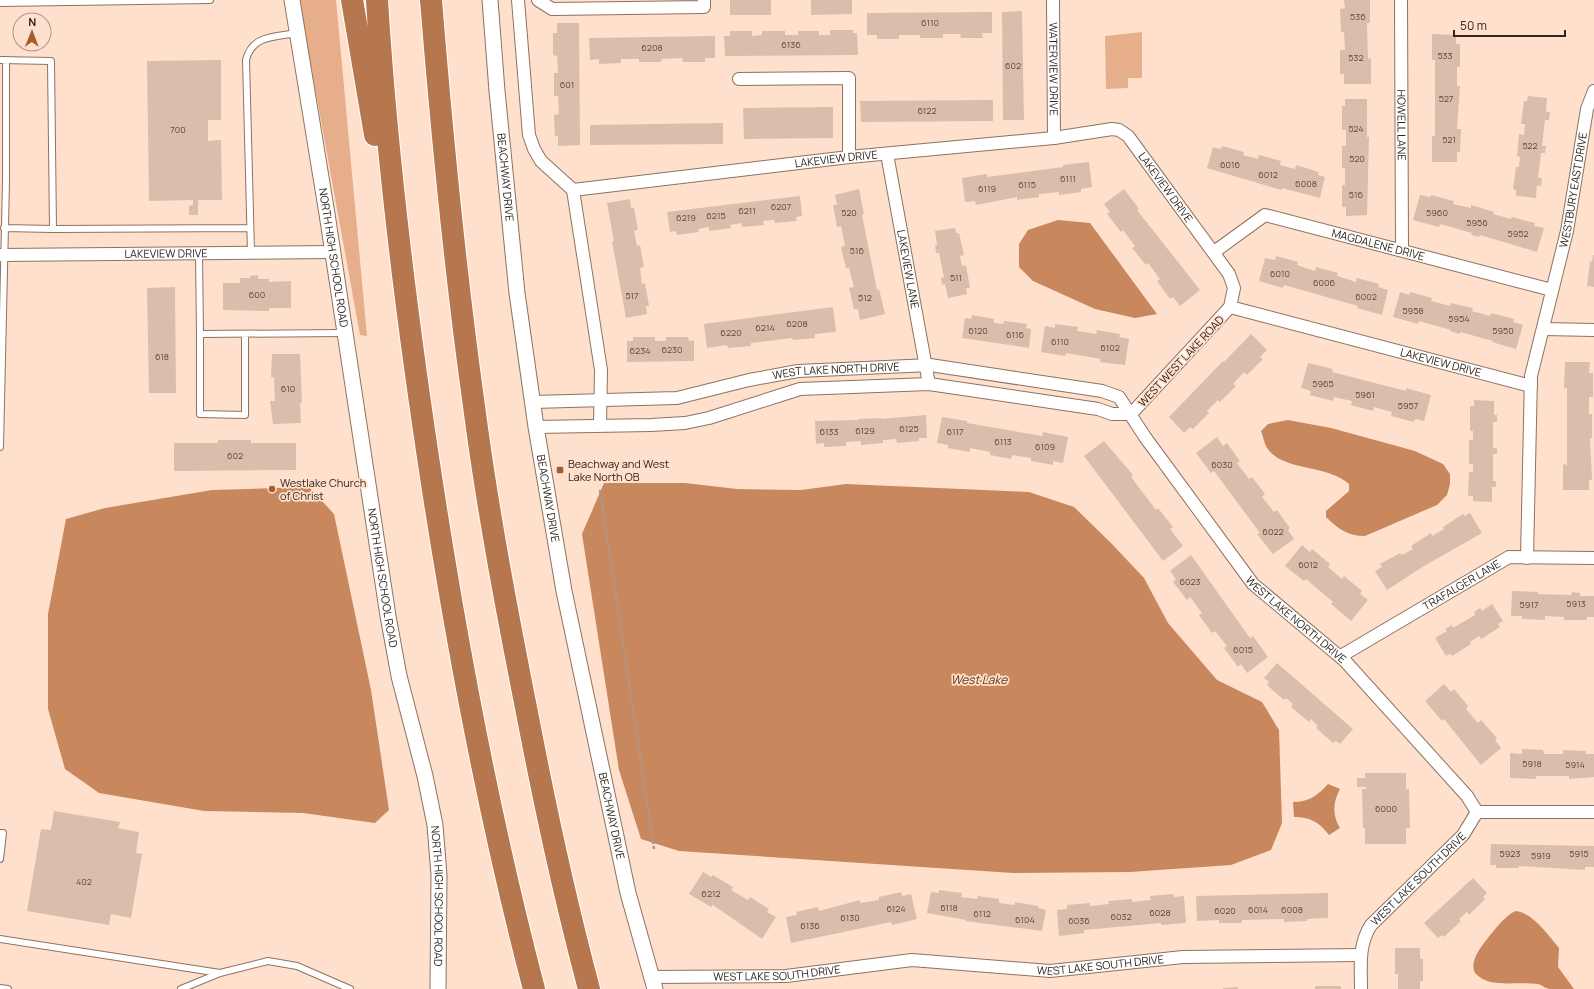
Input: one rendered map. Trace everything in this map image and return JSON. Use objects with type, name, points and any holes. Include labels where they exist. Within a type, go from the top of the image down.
[{"type":"highway","points":[[352,0],[406,309],[450,596],[492,805],[534,989]]},
{"type":"highway","points":[[377,0],[391,180],[406,309]]},
{"type":"highway","points":[[431,0],[448,199],[474,407],[490,509],[536,759],[558,865],[589,989]]},
{"type":"street","name":"NORTH HIGH SCHOOL ROAD","points":[[292,0],[333,252],[394,650],[435,825],[439,875],[438,989]]},
{"type":"street","name":"BEACHWAY DRIVE","points":[[490,0],[517,293],[536,427],[564,591],[628,893],[653,983]]},
{"type":"street","points":[[518,0],[529,129],[533,146],[545,166],[573,190],[601,370],[600,425]]},
{"type":"street","points":[[538,0],[552,9],[704,7],[704,0]]},
{"type":"street","name":"WATERVIEW DRIVE","points":[[1053,0],[1054,138]]},
{"type":"street","name":"HOWELL LANE","points":[[1401,0],[1402,250]]},
{"type":"street","points":[[739,79],[849,78],[849,157]]},
{"type":"street","name":"WESTBURY EAST DRIVE","points":[[1543,329],[1567,231],[1587,109],[1594,91]]},
{"type":"street","name":"LAKEVIEW DRIVE","points":[[573,190],[849,157],[1054,138],[1112,129],[1124,132],[1214,252],[1232,280],[1234,296],[1230,307],[1531,386]]},
{"type":"street","name":"LAKEVIEW LANE","points":[[887,154],[929,384]]},
{"type":"street","name":"MAGDALENE DRIVE","points":[[1214,252],[1265,215],[1552,290]]},
{"type":"street","name":"LAKEVIEW DRIVE","points":[[2,255],[333,252]]},
{"type":"street","name":"WEST WEST LAKE ROAD","points":[[1131,414],[1230,307]]},
{"type":"street","points":[[1527,558],[1531,376],[1543,329],[1594,330]]},
{"type":"street","name":"WEST LAKE NORTH DRIVE","points":[[533,402],[656,400],[687,396],[749,380],[798,371],[926,366],[1102,391],[1119,397],[1145,437],[1253,584],[1341,656],[1467,796],[1477,812]]},
{"type":"street","name":"WEST LAKE NORTH DRIVE","points":[[536,427],[651,425],[695,421],[800,389],[929,384],[1098,409],[1112,414],[1131,414]]},
{"type":"street","name":"TRAFALGER LANE","points":[[1341,656],[1509,557],[1594,558]]},
{"type":"street","points":[[1477,812],[1594,812]]},
{"type":"street","name":"WEST LAKE SOUTH DRIVE","points":[[653,983],[786,976],[912,960],[1050,970],[1183,957],[1361,955],[1362,943],[1371,925],[1463,835],[1477,812]]},
{"type":"street","points":[[1361,955],[1361,989]]},
{"type":"lane","points":[[0,3],[34,1],[210,0]]},
{"type":"lane","points":[[251,252],[246,60],[249,51],[260,40],[297,33]]},
{"type":"lane","points":[[0,447],[2,255],[4,228],[3,60],[51,60],[53,229]]},
{"type":"lane","points":[[4,228],[250,228]]},
{"type":"lane","points":[[199,253],[200,414],[245,415],[245,334]]},
{"type":"lane","points":[[200,334],[345,333]]},
{"type":"lane","points":[[0,833],[3,833],[0,859]]},
{"type":"lane","points":[[0,939],[220,973]]},
{"type":"lane","points":[[180,989],[220,973],[268,961],[297,966],[350,989]]},
{"type":"lane","points":[[0,988],[8,989]]},
{"type":"path","points":[[600,490],[654,849]]},
{"type":"shaded area","points":[[299,0],[336,0],[367,336],[360,335]]},
{"type":"shaded area","points":[[1142,32],[1142,78],[1128,78],[1128,88],[1106,89],[1105,36]]},
{"type":"water","points":[[1058,220],[1090,223],[1157,314],[1135,318],[1095,309],[1033,281],[1019,267],[1019,244],[1028,230]]},
{"type":"water","points":[[1288,420],[1331,428],[1415,451],[1443,464],[1450,474],[1450,484],[1447,495],[1437,505],[1365,536],[1348,533],[1326,517],[1326,511],[1349,491],[1349,484],[1329,473],[1283,461],[1274,456],[1267,448],[1261,431],[1268,424]]},
{"type":"water","name":"West Lake","points":[[604,483],[685,483],[737,489],[801,490],[846,484],[1029,492],[1074,507],[1144,578],[1168,623],[1217,680],[1262,702],[1279,730],[1282,823],[1271,850],[1231,865],[1130,872],[1013,873],[679,851],[641,839],[619,770],[582,534]]},
{"type":"water","points":[[309,487],[334,514],[371,690],[389,810],[375,823],[303,813],[204,811],[99,793],[65,769],[48,709],[48,614],[66,519],[105,508],[212,490]]},
{"type":"water","points":[[1328,784],[1340,789],[1334,808],[1337,823],[1340,828],[1329,835],[1314,821],[1294,817],[1293,802],[1304,801],[1313,797]]},
{"type":"water","points":[[1516,911],[1529,916],[1534,920],[1559,948],[1558,967],[1574,989],[1548,989],[1538,984],[1529,983],[1495,983],[1481,978],[1475,973],[1473,965],[1479,950],[1499,925],[1508,916]]},
{"type":"building","points":[[730,0],[771,0],[771,15],[730,15]]},
{"type":"building","points":[[811,0],[852,0],[852,14],[811,15]]},
{"type":"building","points":[[1344,0],[1370,0],[1370,23],[1367,23],[1368,59],[1371,58],[1371,84],[1344,84],[1344,74],[1340,74],[1340,50],[1345,50],[1344,32],[1341,32],[1340,9],[1345,8]]},
{"type":"building","points":[[1022,11],[1024,120],[1003,120],[1002,12]]},
{"type":"building","points":[[992,12],[992,33],[982,33],[983,38],[960,38],[961,34],[943,34],[943,38],[920,38],[920,35],[899,35],[899,39],[877,39],[877,35],[867,35],[867,13]]},
{"type":"building","points":[[557,23],[579,23],[580,145],[558,146],[558,136],[555,136],[554,115],[559,114],[558,96],[554,96],[554,73],[558,73],[557,56],[553,55],[553,33],[557,33]]},
{"type":"building","points":[[830,30],[853,30],[853,33],[857,33],[858,55],[725,56],[724,36],[730,36],[730,31],[752,31],[752,36],[762,35],[762,31],[785,31],[785,35],[798,35],[798,31],[819,31],[819,35],[830,35]]},
{"type":"building","points":[[1432,34],[1456,35],[1456,44],[1460,44],[1460,67],[1457,67],[1457,86],[1460,86],[1457,129],[1461,129],[1460,152],[1457,152],[1457,162],[1432,162],[1432,136],[1435,136],[1435,60],[1432,60]]},
{"type":"building","points":[[715,36],[715,58],[705,58],[705,62],[683,62],[682,58],[662,59],[661,62],[639,62],[639,59],[621,59],[621,63],[599,64],[599,59],[590,60],[589,38]]},
{"type":"building","points":[[221,60],[221,120],[208,120],[208,141],[221,140],[222,200],[198,200],[198,215],[189,215],[189,206],[193,205],[193,200],[149,201],[147,61]]},
{"type":"building","points":[[1528,96],[1547,98],[1546,112],[1550,112],[1549,120],[1545,120],[1542,146],[1546,146],[1545,153],[1541,153],[1538,178],[1542,178],[1541,186],[1537,185],[1536,198],[1516,196],[1516,190],[1513,189],[1516,167],[1519,167],[1520,157],[1517,156],[1519,134],[1524,135],[1525,124],[1521,124],[1524,101],[1527,101]]},
{"type":"building","points":[[1345,99],[1367,99],[1367,137],[1369,137],[1367,215],[1346,216],[1346,207],[1342,207],[1342,185],[1345,185],[1345,168],[1342,168],[1342,146],[1346,146],[1346,130],[1342,130],[1342,106],[1345,106]]},
{"type":"building","points":[[993,100],[993,121],[861,122],[860,101]]},
{"type":"building","points":[[833,107],[833,138],[744,139],[743,108]]},
{"type":"building","points":[[723,123],[723,144],[590,145],[590,125]]},
{"type":"building","points":[[1222,146],[1244,152],[1243,155],[1258,159],[1259,155],[1281,161],[1280,165],[1295,169],[1296,165],[1319,172],[1318,175],[1325,177],[1320,198],[1282,188],[1281,190],[1207,168],[1213,147],[1221,149]]},
{"type":"building","points":[[1089,162],[1092,187],[1081,189],[1081,192],[1059,195],[1059,192],[1039,194],[1039,197],[1017,200],[1017,197],[976,205],[975,201],[965,202],[962,178],[987,174],[987,177]]},
{"type":"building","points":[[859,189],[864,214],[862,215],[877,290],[879,289],[885,314],[860,320],[858,309],[854,309],[849,288],[854,287],[849,268],[846,268],[841,247],[845,246],[841,226],[837,227],[833,205],[837,205],[835,195]]},
{"type":"building","points":[[1124,189],[1139,209],[1137,210],[1200,290],[1180,306],[1173,297],[1170,299],[1157,281],[1160,279],[1148,263],[1146,265],[1132,248],[1135,246],[1123,230],[1121,232],[1107,214],[1110,212],[1104,204]]},
{"type":"building","points":[[1420,195],[1430,197],[1431,195],[1454,201],[1453,204],[1471,208],[1471,205],[1494,212],[1493,214],[1535,223],[1534,226],[1544,228],[1537,252],[1480,235],[1479,237],[1471,235],[1472,233],[1440,224],[1439,227],[1413,220]]},
{"type":"building","points":[[800,196],[802,216],[796,217],[797,221],[775,223],[774,220],[763,221],[764,225],[742,227],[741,223],[730,225],[731,228],[709,231],[709,227],[698,229],[699,232],[677,235],[676,231],[670,232],[667,212]]},
{"type":"building","points":[[630,199],[631,208],[634,208],[638,230],[634,231],[637,246],[640,245],[644,267],[640,268],[642,284],[645,283],[649,306],[646,306],[647,314],[626,318],[612,241],[614,241],[607,203]]},
{"type":"building","points":[[955,228],[956,233],[959,233],[964,255],[960,256],[962,266],[966,265],[970,288],[966,288],[967,294],[948,298],[945,284],[942,285],[941,278],[944,277],[939,253],[936,253],[935,245],[937,245],[935,231]]},
{"type":"building","points":[[1593,255],[1594,287],[1587,286],[1590,261],[1592,262]]},
{"type":"building","points":[[1276,256],[1298,262],[1297,265],[1315,271],[1316,267],[1338,273],[1337,276],[1356,282],[1357,278],[1379,284],[1378,287],[1388,290],[1382,315],[1357,308],[1358,306],[1284,285],[1283,288],[1259,281],[1265,258],[1275,260]]},
{"type":"building","points":[[258,275],[258,279],[269,279],[269,282],[291,281],[291,308],[269,308],[269,311],[223,310],[223,283],[240,283],[240,278],[250,278],[250,276]]},
{"type":"building","points":[[175,287],[176,393],[149,393],[147,288]]},
{"type":"building","points":[[1400,292],[1409,295],[1410,292],[1432,298],[1431,301],[1450,306],[1450,303],[1473,308],[1472,311],[1490,316],[1491,313],[1514,319],[1513,322],[1523,325],[1516,349],[1492,342],[1493,341],[1460,332],[1460,334],[1419,321],[1418,324],[1393,317]]},
{"type":"building","points":[[833,307],[836,332],[815,334],[815,338],[793,340],[792,338],[751,343],[751,346],[728,348],[727,345],[707,348],[704,324]]},
{"type":"building","points":[[972,315],[994,319],[994,323],[1003,324],[1004,321],[1027,324],[1026,328],[1031,329],[1029,348],[962,338],[965,318],[971,319]]},
{"type":"building","points":[[1055,324],[1078,327],[1077,331],[1096,334],[1097,330],[1120,334],[1119,337],[1129,339],[1125,365],[1100,362],[1101,359],[1066,353],[1065,356],[1041,352],[1045,326],[1055,328]]},
{"type":"building","points":[[1251,334],[1267,350],[1260,357],[1263,359],[1247,375],[1244,372],[1233,384],[1236,386],[1220,402],[1218,400],[1207,411],[1209,413],[1193,429],[1190,427],[1184,433],[1169,417]]},
{"type":"building","points":[[633,337],[655,337],[655,341],[666,341],[666,337],[688,337],[689,341],[694,340],[694,361],[627,362],[627,341],[633,341]]},
{"type":"building","points":[[272,354],[300,354],[302,403],[300,403],[301,423],[273,424],[270,401],[275,401],[274,377],[271,377]]},
{"type":"building","points":[[1565,362],[1590,362],[1589,373],[1593,373],[1593,397],[1589,397],[1589,414],[1592,414],[1592,438],[1590,438],[1592,480],[1589,480],[1589,490],[1563,490],[1563,464],[1567,465],[1567,388],[1564,388]]},
{"type":"building","points":[[1308,363],[1333,369],[1332,372],[1406,391],[1406,388],[1431,395],[1424,421],[1415,419],[1414,422],[1391,416],[1392,412],[1374,407],[1373,411],[1351,405],[1352,401],[1334,397],[1333,401],[1310,395],[1311,391],[1301,388]]},
{"type":"building","points":[[1474,400],[1494,401],[1494,415],[1497,415],[1497,422],[1493,422],[1493,448],[1497,448],[1497,454],[1493,454],[1493,481],[1496,481],[1496,487],[1492,487],[1492,502],[1473,501],[1473,496],[1468,496],[1469,472],[1473,472],[1473,464],[1469,464],[1469,440],[1473,440],[1473,431],[1470,431],[1470,406],[1474,406]]},
{"type":"building","points":[[926,415],[927,438],[919,438],[919,441],[897,443],[896,439],[883,440],[883,443],[861,445],[861,441],[846,442],[846,446],[824,447],[824,443],[816,444],[815,421],[881,419]]},
{"type":"building","points":[[942,417],[967,421],[967,423],[1042,436],[1043,432],[1068,437],[1063,463],[1053,461],[1053,465],[1031,461],[1031,458],[1012,455],[1011,459],[990,455],[990,452],[970,448],[970,452],[948,448],[948,445],[937,443]]},
{"type":"building","points":[[1217,437],[1223,446],[1227,443],[1240,461],[1237,463],[1249,479],[1252,477],[1265,494],[1262,497],[1274,512],[1277,510],[1290,528],[1288,530],[1294,539],[1273,554],[1257,534],[1260,533],[1214,471],[1211,473],[1196,453]]},
{"type":"building","points":[[218,440],[251,440],[251,443],[296,443],[296,470],[174,471],[174,443],[218,443]]},
{"type":"building","points":[[1104,441],[1133,475],[1131,477],[1156,510],[1158,508],[1173,527],[1170,529],[1183,546],[1163,561],[1084,456]]},
{"type":"building","points":[[1470,513],[1482,533],[1424,566],[1387,590],[1375,571],[1382,567],[1380,564],[1400,553],[1402,555],[1413,549],[1411,546],[1431,533],[1432,536],[1444,529],[1443,527],[1463,514],[1465,516]]},
{"type":"building","points":[[1302,545],[1310,552],[1312,549],[1330,564],[1328,567],[1342,579],[1344,576],[1362,591],[1360,594],[1368,600],[1351,621],[1331,604],[1333,602],[1306,579],[1304,581],[1285,566]]},
{"type":"building","points":[[1191,555],[1250,638],[1253,636],[1268,657],[1247,673],[1241,664],[1238,667],[1224,648],[1227,646],[1215,631],[1212,633],[1199,615],[1202,613],[1190,597],[1187,600],[1173,582],[1176,579],[1170,571]]},
{"type":"building","points":[[1512,591],[1538,592],[1538,594],[1571,595],[1572,592],[1580,593],[1580,596],[1594,596],[1594,617],[1587,617],[1587,620],[1564,620],[1564,617],[1545,616],[1545,620],[1522,619],[1522,616],[1511,616]]},
{"type":"building","points":[[1492,604],[1503,621],[1498,624],[1500,627],[1481,639],[1479,636],[1470,642],[1471,644],[1452,656],[1450,654],[1446,656],[1435,638],[1447,631],[1445,629],[1452,625],[1453,628],[1475,615],[1474,612],[1480,608],[1482,611]]},
{"type":"building","points":[[1277,663],[1353,729],[1340,744],[1336,741],[1333,743],[1316,728],[1318,726],[1311,719],[1309,722],[1291,707],[1293,704],[1286,698],[1284,700],[1267,685],[1269,682],[1264,678]]},
{"type":"building","points":[[1444,684],[1451,692],[1454,689],[1468,706],[1466,709],[1478,723],[1481,720],[1497,738],[1495,740],[1501,748],[1481,765],[1444,719],[1442,721],[1425,701]]},
{"type":"building","points":[[1522,749],[1543,750],[1544,754],[1563,754],[1563,750],[1586,751],[1586,754],[1594,754],[1594,777],[1569,779],[1569,776],[1536,776],[1536,779],[1510,778],[1510,753],[1522,754]]},
{"type":"building","points":[[1365,773],[1406,773],[1406,789],[1409,789],[1410,828],[1406,828],[1406,844],[1365,844],[1362,789],[1366,789],[1366,787],[1357,787],[1357,778],[1365,778]]},
{"type":"building","points":[[54,811],[120,822],[118,828],[139,832],[136,853],[142,854],[131,918],[111,914],[109,925],[27,911],[41,829],[51,830]]},
{"type":"building","points":[[1491,844],[1594,846],[1594,867],[1585,867],[1585,870],[1519,866],[1519,868],[1496,868],[1496,865],[1490,865]]},
{"type":"building","points":[[703,872],[711,877],[713,875],[733,887],[731,890],[748,900],[750,897],[769,909],[767,912],[776,917],[762,939],[713,905],[711,907],[689,894]]},
{"type":"building","points":[[1473,878],[1487,893],[1483,897],[1485,899],[1469,915],[1467,912],[1459,919],[1461,921],[1444,937],[1442,935],[1438,938],[1424,923]]},
{"type":"building","points":[[939,890],[962,893],[961,897],[977,899],[978,896],[999,899],[999,903],[1015,905],[1015,902],[1038,906],[1038,908],[1046,910],[1042,931],[965,921],[966,920],[927,913],[931,892],[939,893]]},
{"type":"building","points":[[901,892],[902,896],[911,894],[917,919],[892,925],[891,922],[791,943],[786,917],[797,915],[796,912],[818,907],[819,911],[860,900],[860,903],[879,900],[879,897]]},
{"type":"building","points":[[1328,893],[1328,918],[1284,922],[1284,919],[1242,920],[1242,923],[1219,923],[1219,920],[1197,921],[1196,896]]},
{"type":"building","points":[[1173,894],[1174,897],[1184,896],[1186,923],[1161,925],[1161,923],[1084,930],[1084,933],[1059,936],[1057,910],[1067,909],[1067,905],[1090,903],[1090,906],[1109,904],[1108,901],[1132,899],[1132,902],[1151,900],[1150,896]]},
{"type":"building","points":[[1395,948],[1420,948],[1420,959],[1423,959],[1423,981],[1420,981],[1420,989],[1398,989],[1398,974],[1395,974]]},
{"type":"building","points":[[1315,986],[1341,986],[1341,989],[1315,989]]},
{"type":"building","points":[[1238,987],[1238,989],[1223,989],[1223,988]]},
{"type":"place","name":"Beachway and West Lake North OB","points":[[560,470]]},
{"type":"place","name":"Westlake Church of Christ","points":[[272,489]]}]
